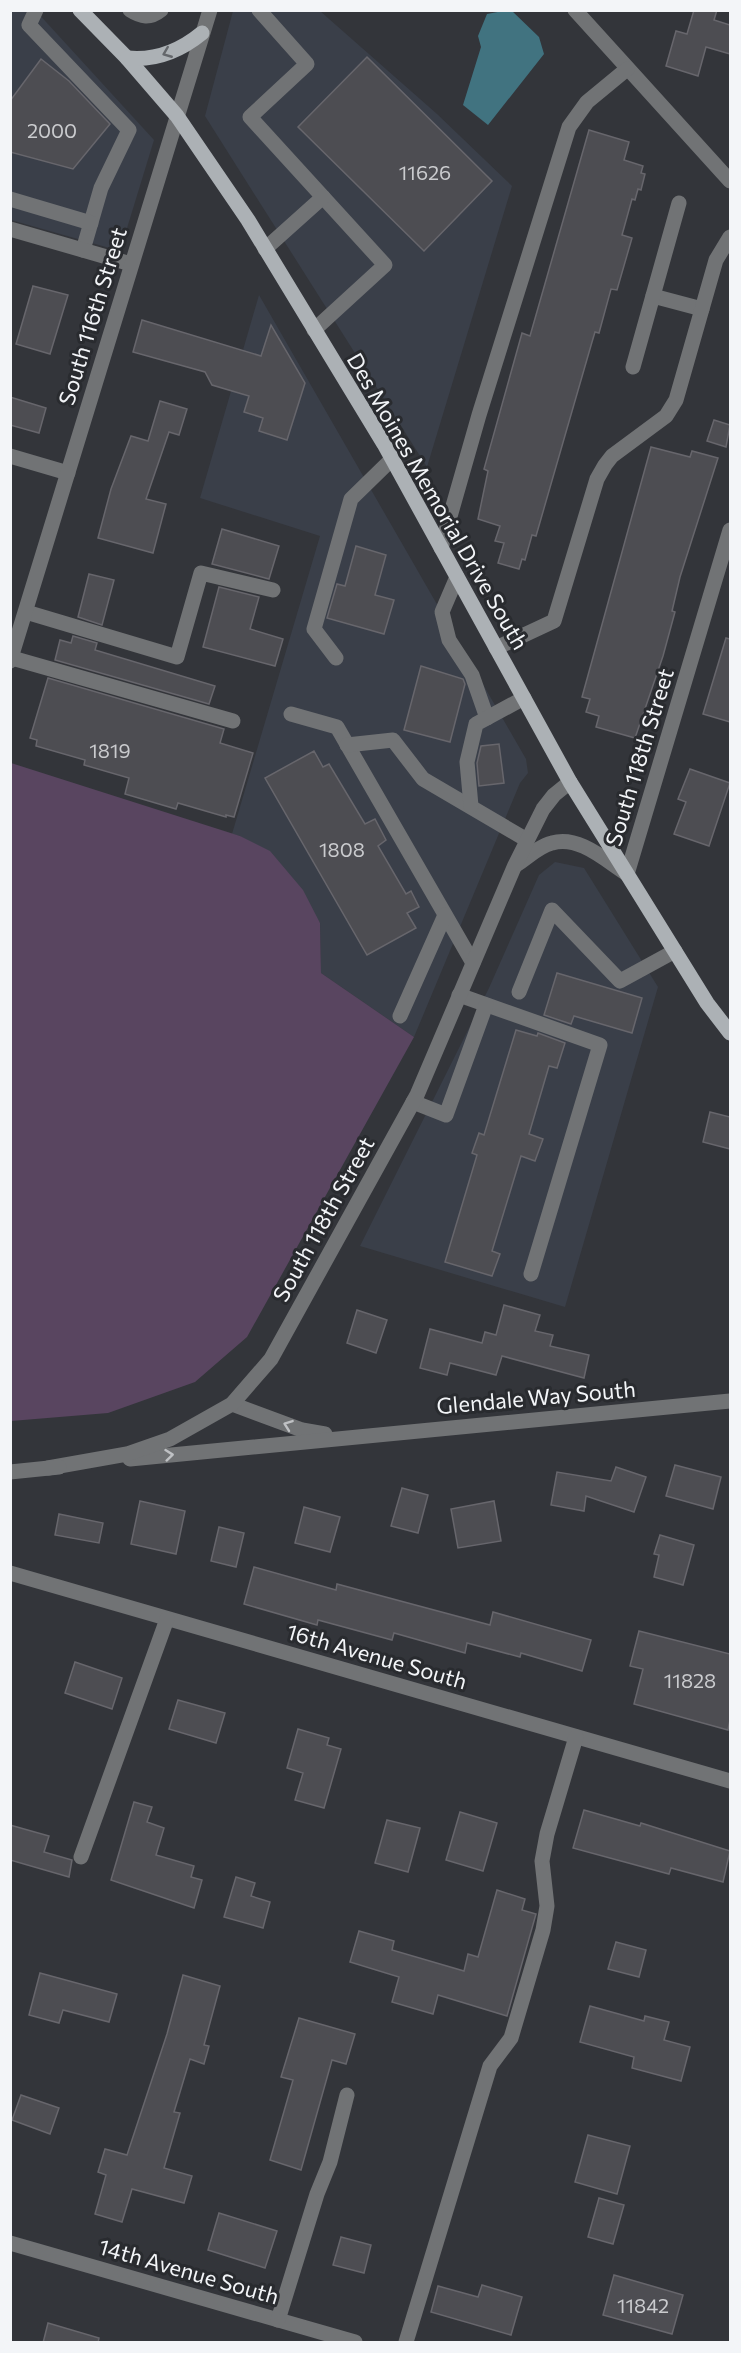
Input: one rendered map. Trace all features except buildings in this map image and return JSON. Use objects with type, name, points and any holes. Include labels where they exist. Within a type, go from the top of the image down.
[{"type":"main road","name":"Des Moines Memorial Drive South","points":[[80,10],[127,58],[177,116],[266,249],[392,459],[570,782],[707,1003],[730,1034]]},
{"type":"main road","points":[[127,58],[144,60],[156,58],[189,44],[202,33]]},
{"type":"street","points":[[36,10],[29,25],[129,130],[101,188],[83,250]]},
{"type":"street","points":[[130,10],[141,17],[156,15],[161,10]]},
{"type":"street","name":"South 116th Street","points":[[11,659],[210,10]]},
{"type":"street","points":[[259,10],[307,64],[250,117],[385,265],[314,330]]},
{"type":"street","points":[[575,10],[730,181]]},
{"type":"street","points":[[441,548],[479,415],[568,127],[587,102],[627,69]]},
{"type":"street","points":[[266,249],[323,197]]},
{"type":"street","points":[[10,199],[90,224]]},
{"type":"street","points":[[633,367],[679,202]]},
{"type":"street","points":[[10,229],[131,264]]},
{"type":"street","points":[[496,648],[554,621],[597,479],[612,456],[666,416],[676,400],[716,260],[730,237]]},
{"type":"street","points":[[653,296],[702,309]]},
{"type":"street","points":[[10,456],[68,472]]},
{"type":"street","points":[[336,658],[314,628],[351,499],[392,459]]},
{"type":"street","name":"South 118th Street","points":[[514,865],[550,843],[569,840],[588,849],[627,874],[730,530]]},
{"type":"street","points":[[26,612],[177,657],[201,573],[273,590]]},
{"type":"street","points":[[457,577],[442,612],[449,640],[472,675],[487,718]]},
{"type":"street","points":[[11,659],[232,721]]},
{"type":"street","points":[[471,806],[467,762],[476,724],[524,698]]},
{"type":"street","points":[[291,714],[337,728],[473,963]]},
{"type":"street","points":[[347,744],[393,740],[423,779],[527,840]]},
{"type":"street","name":"South 118th Street","points":[[48,1468],[127,1454],[170,1439],[214,1416],[231,1404],[271,1359],[413,1102],[514,865],[543,809],[554,795],[570,782]]},
{"type":"street","points":[[519,992],[552,910],[620,981],[675,951]]},
{"type":"street","points":[[400,1016],[445,915]]},
{"type":"street","points":[[459,995],[600,1045],[531,1274]]},
{"type":"street","points":[[413,1102],[446,1115],[486,1005]]},
{"type":"street","name":"Glendale Way South","points":[[10,1473],[345,1437],[730,1401]]},
{"type":"street","name":"Glendale Way South","points":[[231,1404],[302,1430],[345,1437]]},
{"type":"street","name":"16th Avenue South","points":[[13,1578],[167,1618],[730,1780]]},
{"type":"street","points":[[81,1857],[167,1618]]},
{"type":"street","points":[[406,2343],[490,2066],[511,2038],[543,1930],[547,1906],[542,1861],[547,1834],[576,1737]]},
{"type":"street","points":[[278,2320],[317,2194],[330,2162],[347,2095]]},
{"type":"street","name":"14th Avenue South","points":[[10,2243],[356,2343]]},
{"type":"shaded area","points":[[10,11],[36,11],[154,140],[120,251],[11,220]]},
{"type":"shaded area","points":[[233,11],[320,11],[437,114],[512,186],[427,467],[205,116]]},
{"type":"shaded area","points":[[259,295],[526,759],[528,773],[520,783],[414,1037],[321,973],[320,923],[240,836],[232,834],[320,536],[200,498]]},
{"type":"shaded area","points":[[11,763],[240,836],[270,851],[303,890],[320,923],[321,973],[414,1037],[247,1337],[195,1382],[108,1413],[11,1421]]},
{"type":"shaded area","points":[[555,862],[584,868],[658,987],[565,1307],[360,1246],[489,988],[539,875]]},
{"type":"water","points":[[512,11],[539,37],[544,54],[488,125],[463,105],[481,47],[478,36],[487,14]]}]
